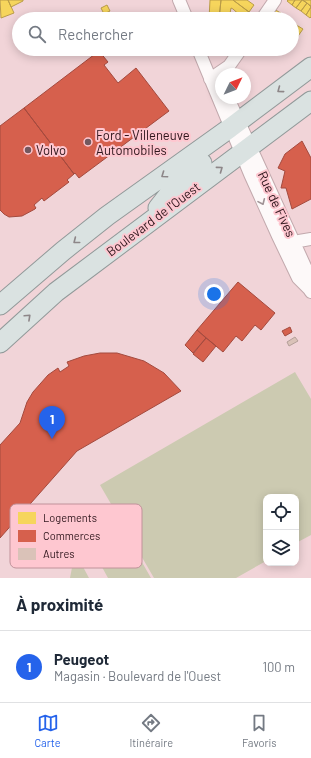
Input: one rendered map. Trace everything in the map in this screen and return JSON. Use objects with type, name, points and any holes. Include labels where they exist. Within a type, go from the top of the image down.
[{"type":"main road","points":[[239,137],[311,67]]},
{"type":"main road","points":[[0,305],[63,251],[107,216],[239,137],[311,101]]},
{"type":"main road","name":"Boulevard de l'Ouest","points":[[0,343],[56,292],[147,224],[177,184],[229,143],[239,137]]},
{"type":"street","points":[[266,12],[274,0]]},
{"type":"street","points":[[180,1],[185,12]]},
{"type":"street","points":[[202,56],[215,77]]},
{"type":"street","points":[[208,56],[215,76]]},
{"type":"street","points":[[227,68],[236,56]]},
{"type":"street","points":[[226,104],[239,137]]},
{"type":"street","points":[[230,104],[239,137]]},
{"type":"street","name":"Rue de Fives","points":[[239,137],[294,242],[308,273],[310,290]]},
{"type":"street","name":"Rue de Fives","points":[[239,137],[250,174],[283,247],[298,278],[310,290]]},
{"type":"street","points":[[283,247],[294,242],[311,239]]},
{"type":"shaded area","points":[[295,372],[311,399],[311,535],[299,541],[299,494],[263,494],[263,563],[236,578],[154,578],[142,557],[142,504],[111,504],[100,485]]},
{"type":"shaded area","points":[[142,562],[151,578],[108,578],[103,568],[142,568]]},
{"type":"shaded area","points":[[72,568],[84,568],[89,578],[70,578]]},
{"type":"building: Logements","points":[[0,0],[8,0],[14,12],[1,18]]},
{"type":"building: Logements","points":[[8,0],[23,0],[23,1],[11,7]]},
{"type":"building: Logements","points":[[210,0],[221,0],[220,12],[209,12]]},
{"type":"building: Logements","points":[[221,0],[233,0],[249,12],[236,12],[231,8],[230,12],[220,12]]},
{"type":"building: Logements","points":[[233,0],[247,0],[254,5],[249,12]]},
{"type":"building: Logements","points":[[295,0],[292,5],[287,1]]},
{"type":"building: Logements","points":[[295,0],[302,0],[296,8],[292,5]]},
{"type":"building: Logements","points":[[302,0],[307,3],[301,11],[296,8]]},
{"type":"building: Logements","points":[[303,0],[311,0],[311,6]]},
{"type":"building: Logements","points":[[307,3],[311,7],[306,15],[301,11]]},
{"type":"building: Logements","points":[[107,5],[110,11],[103,12],[101,8]]},
{"type":"building: Logements","points":[[311,7],[311,17],[310,18],[306,15]]},
{"type":"building: Logements","points":[[274,9],[279,12],[272,12]]},
{"type":"building: Logements","points":[[299,27],[303,29],[299,35]]},
{"type":"building: Commerces","name":"Ford - Villeneuve Automobiles","points":[[92,56],[103,56],[108,62],[104,65],[118,83],[136,68],[169,111],[79,178],[75,173],[74,174],[24,108]]},
{"type":"building: Commerces","name":"Volvo","points":[[24,108],[74,174],[67,180],[69,182],[44,201],[42,198],[34,205],[36,208],[35,209],[22,216],[9,217],[0,210],[0,126]]},
{"type":"building: Commerces","points":[[302,141],[311,158],[311,199],[292,209],[286,188],[281,188],[285,171],[278,168],[285,154]]},
{"type":"building: Commerces","points":[[238,282],[275,313],[261,330],[255,325],[242,341],[236,336],[223,352],[197,330]]},
{"type":"building: Commerces","points":[[290,327],[292,332],[285,336],[282,331]]},
{"type":"building: Commerces","points":[[197,330],[206,338],[193,353],[185,345]]},
{"type":"building: Commerces","points":[[206,338],[216,346],[203,362],[193,354]]},
{"type":"building: Commerces","points":[[100,353],[117,353],[144,361],[164,373],[181,391],[77,451],[30,504],[10,504],[10,527],[0,538],[0,445],[20,423],[27,402],[33,392],[48,375],[58,368],[60,372],[69,366],[67,362],[84,356]]},
{"type":"building: Autres","points":[[295,337],[298,341],[289,346],[287,342]]},
{"type":"place","name":"Ford - Villeneuve Automobiles","points":[[88,142]]},
{"type":"place","name":"Volvo","points":[[28,150]]},
{"type":"place","name":"Peugeot","points":[[52,439]]}]
